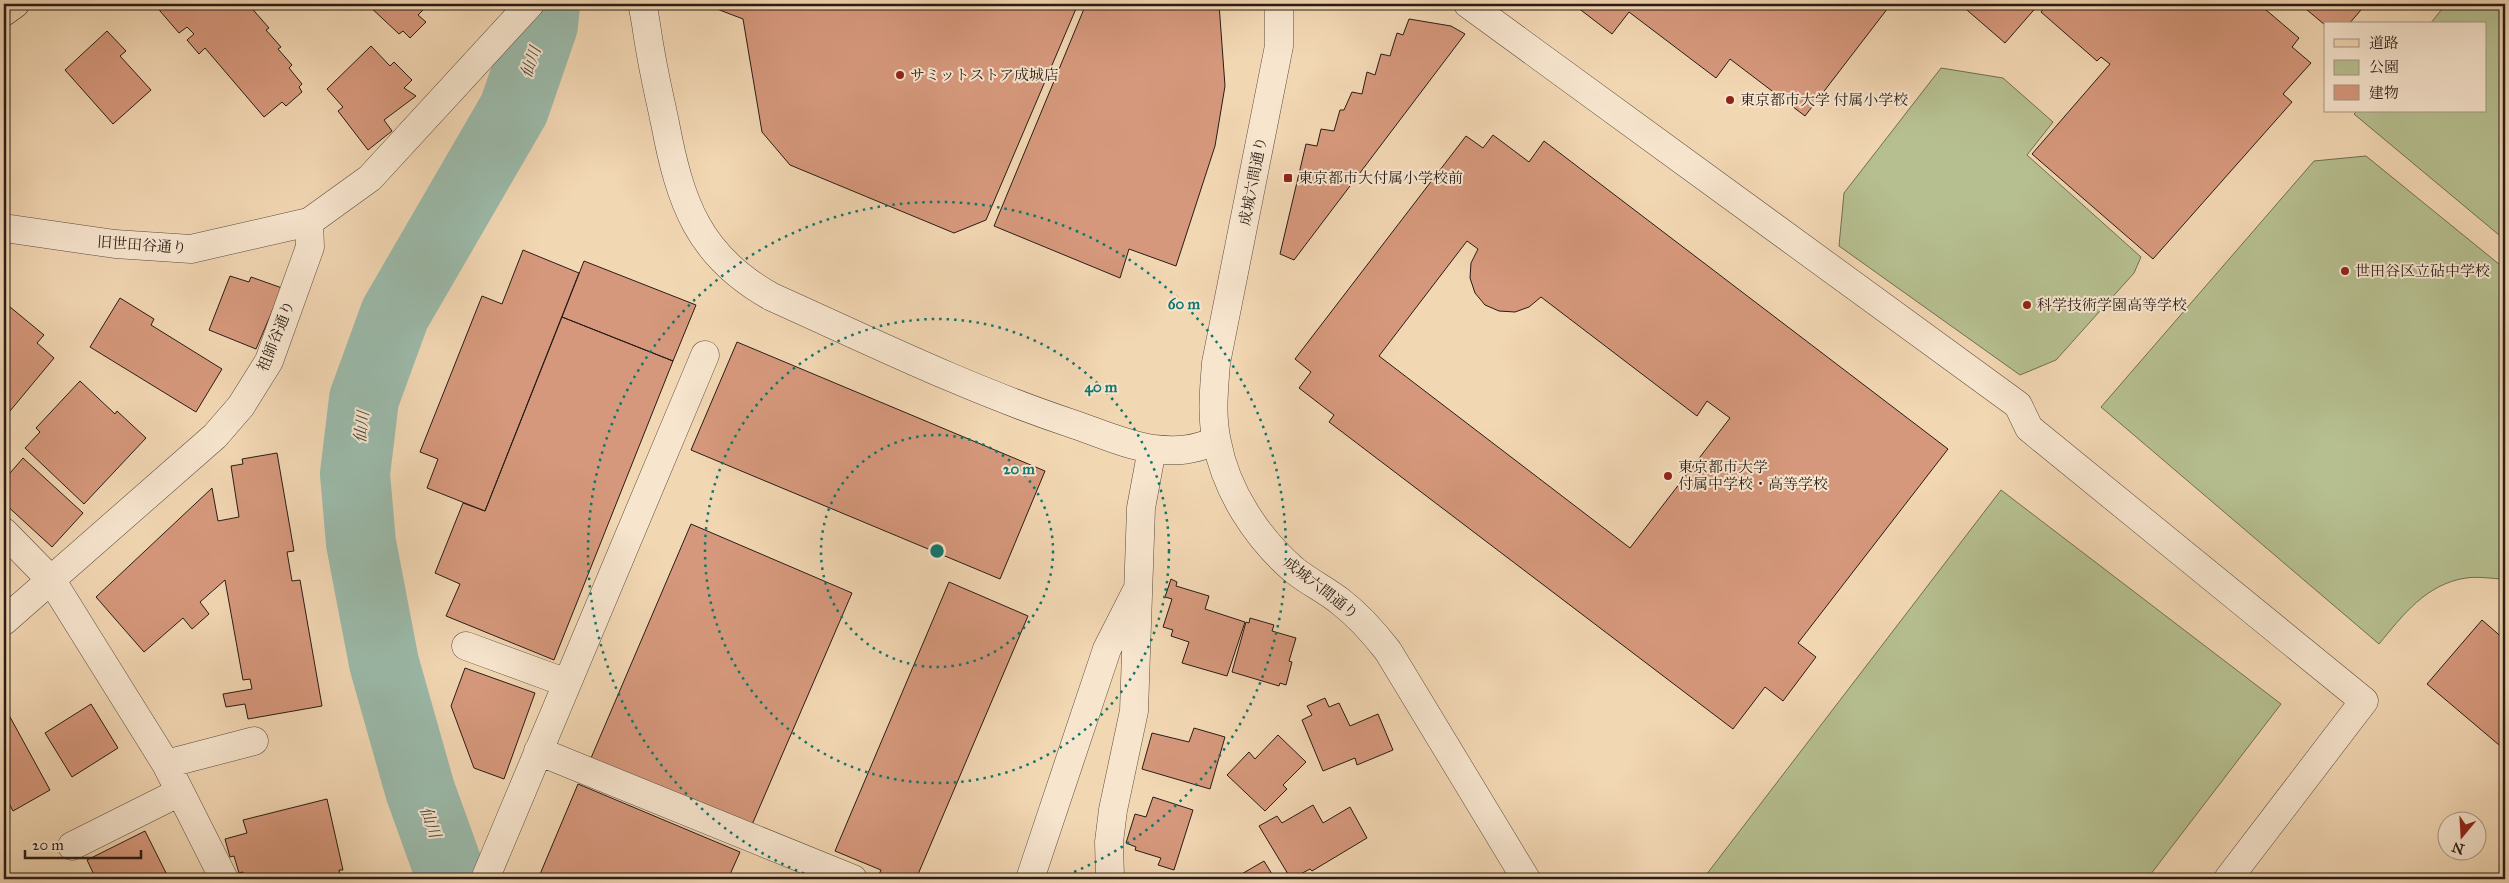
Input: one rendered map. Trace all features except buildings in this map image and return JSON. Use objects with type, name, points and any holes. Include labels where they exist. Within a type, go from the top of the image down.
[{"type":"main road","points":[[4,12],[15,4]]},
{"type":"street","points":[[309,222],[370,178],[530,4]]},
{"type":"street","points":[[642,4],[679,186],[690,215],[706,241],[737,274],[752,286],[772,297],[1032,410],[1152,449],[1192,450],[1216,441]]},
{"type":"street","name":"成城六間通り","points":[[1279,4],[1279,46],[1216,363],[1213,401],[1216,441],[1222,464],[1248,518],[1272,549],[1295,570],[1342,602],[1369,627],[1388,651],[1526,879]]},
{"type":"street","points":[[1468,4],[2018,405],[2029,428],[2364,701],[2228,879]]},
{"type":"street","name":"旧世田谷通り","points":[[4,228],[115,244],[191,249],[309,222]]},
{"type":"street","name":"祖師谷通り","points":[[4,620],[52,581],[215,436],[241,406],[269,361],[310,248],[309,222]]},
{"type":"street","points":[[489,868],[705,355]]},
{"type":"street","points":[[1110,879],[1109,842],[1113,810],[1134,711],[1142,508],[1152,449]]},
{"type":"street","points":[[4,532],[52,581],[166,764],[224,879]]},
{"type":"street","points":[[1030,879],[1107,649],[1140,584]]},
{"type":"street","points":[[466,646],[567,683]]},
{"type":"street","points":[[166,764],[254,741]]},
{"type":"street","points":[[538,751],[853,879]]},
{"type":"street","points":[[72,846],[180,792]]},
{"type":"green space","points":[[2446,4],[2505,4],[2505,240],[2354,114],[2356,112],[2486,112],[2486,22],[2432,22]]},
{"type":"green space","points":[[1941,68],[2003,78],[2053,122],[2027,155],[2141,257],[2134,273],[2056,360],[2020,375],[1839,246],[1844,193]]},
{"type":"green space","name":"世田谷区立砧中学校","points":[[2366,156],[2505,269],[2505,579],[2466,578],[2452,581],[2439,587],[2417,602],[2379,644],[2101,407],[2314,161]]},
{"type":"green space","points":[[2001,490],[2281,704],[2147,879],[1703,879]]},
{"type":"waterway","name":"仙川","points":[[452,879],[420,790],[384,663],[361,543],[355,474],[364,399],[395,314],[514,109],[543,25],[545,4]]},
{"type":"place","name":"サミットストア成城店","points":[[900,75]]},
{"type":"place","name":"東京都市大学 付属小学校","points":[[1730,100]]},
{"type":"place","name":"東京都市大付属小学校前","points":[[1288,178]]},
{"type":"place","name":"世田谷区立砧中学校","points":[[2345,271]]},
{"type":"place","name":"科学技術学園高等学校","points":[[2027,305]]},
{"type":"place","name":"東京都市大学 付属中学校・高等学校","points":[[1668,476]]}]
